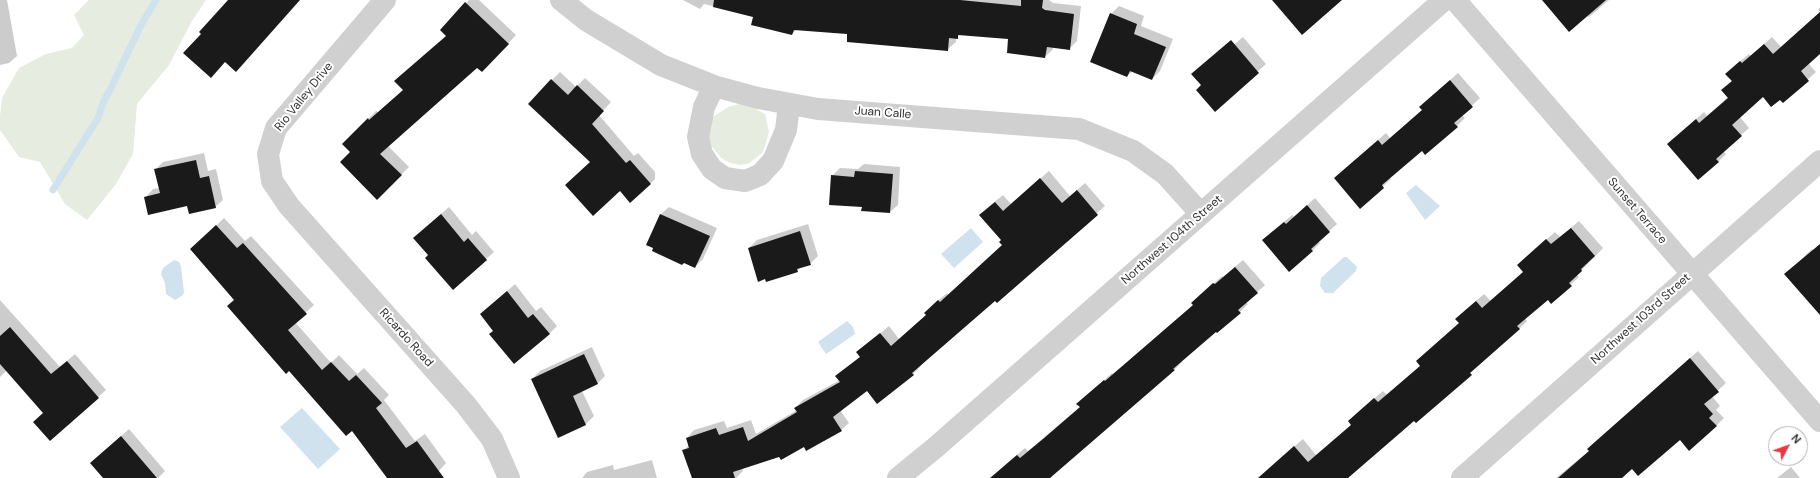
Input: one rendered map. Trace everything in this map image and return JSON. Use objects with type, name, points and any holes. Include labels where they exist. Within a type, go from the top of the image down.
[{"type":"street","name":"Rio Valley Drive","points":[[289,206],[272,181],[268,154],[276,128],[385,0]]},
{"type":"street","name":"Juan Calle","points":[[561,0],[586,20],[661,65],[714,86],[758,98],[818,109],[1079,129],[1133,151],[1165,174],[1201,214]]},
{"type":"street","name":"Northwest 104th Street","points":[[898,478],[936,447],[1444,0]]},
{"type":"street","name":"Sunset Terrace","points":[[1455,0],[1820,421]]},
{"type":"street","points":[[714,86],[704,107],[698,138],[702,154],[712,168],[725,178],[745,181],[760,175],[773,161],[786,130],[789,104]]},
{"type":"street","name":"Northwest 103rd Street","points":[[1462,478],[1820,161]]},
{"type":"street","name":"Ricardo Road","points":[[289,206],[466,405],[492,439],[509,478]]},
{"type":"shaded area","points":[[89,0],[206,0],[192,21],[169,65],[137,104],[133,154],[116,184],[87,220],[65,204],[40,162],[19,157],[0,130],[0,116],[2,98],[19,68],[46,54],[72,48],[84,35],[74,15]]},
{"type":"shaded area","points":[[739,104],[752,107],[765,114],[769,132],[763,152],[748,164],[740,165],[730,163],[721,158],[711,145],[709,139],[710,119],[728,107]]},
{"type":"water","points":[[1416,185],[1440,206],[1425,220],[1406,193]]},
{"type":"water","points":[[971,228],[983,242],[954,268],[941,254]]},
{"type":"water","points":[[1344,257],[1347,257],[1357,267],[1356,271],[1333,293],[1325,293],[1320,286],[1321,278]]},
{"type":"water","points":[[174,260],[179,262],[181,266],[184,292],[183,295],[175,300],[166,294],[165,283],[161,274],[163,268]]},
{"type":"water","points":[[847,321],[853,327],[855,334],[826,354],[818,342]]},
{"type":"water","points":[[302,408],[340,449],[318,469],[280,427]]},
{"type":"building","points":[[228,0],[300,0],[236,72],[225,62],[211,78],[183,53],[201,34],[199,32]]},
{"type":"building","points":[[714,0],[960,0],[1021,6],[1021,0],[1043,0],[1042,8],[1045,10],[1074,14],[1070,50],[1047,47],[1045,58],[1007,53],[1008,39],[958,35],[958,39],[949,38],[948,51],[847,42],[847,34],[794,30],[792,35],[751,25],[753,17],[713,7]]},
{"type":"building","points":[[1272,0],[1342,0],[1302,35]]},
{"type":"building","points":[[1542,0],[1606,0],[1569,32]]},
{"type":"building","points":[[465,2],[509,44],[482,72],[477,68],[380,154],[402,175],[377,200],[340,162],[350,152],[342,144],[368,118],[369,120],[403,90],[394,81],[446,36],[440,30]]},
{"type":"building","points":[[1820,12],[1820,54],[1801,71],[1809,81],[1783,103],[1780,100],[1771,107],[1763,97],[1732,125],[1742,136],[1716,159],[1719,162],[1698,180],[1667,144],[1696,119],[1699,123],[1728,98],[1721,90],[1732,81],[1725,74],[1740,61],[1742,63],[1764,44],[1773,54]]},
{"type":"building","points":[[1110,13],[1137,24],[1134,34],[1166,47],[1152,80],[1130,71],[1127,77],[1090,62]]},
{"type":"building","points":[[1231,40],[1259,73],[1215,112],[1196,90],[1201,85],[1191,74]]},
{"type":"building","points":[[551,79],[568,95],[577,85],[604,111],[592,124],[626,163],[630,160],[651,184],[630,203],[620,191],[593,216],[565,185],[590,162],[528,104]]},
{"type":"building","points":[[1450,80],[1473,107],[1454,123],[1458,127],[1425,155],[1422,151],[1382,185],[1384,188],[1360,209],[1334,178],[1378,140],[1382,145],[1422,110],[1419,107]]},
{"type":"building","points":[[196,160],[200,178],[209,176],[216,208],[189,214],[187,206],[148,215],[144,197],[160,193],[154,169]]},
{"type":"building","points":[[855,171],[893,174],[890,213],[861,211],[862,207],[829,205],[831,175],[854,177]]},
{"type":"building","points":[[1040,178],[1062,203],[1077,190],[1098,215],[997,303],[995,301],[912,373],[914,375],[877,404],[867,391],[833,417],[842,431],[806,451],[804,447],[781,460],[779,457],[733,472],[735,478],[692,478],[682,450],[689,448],[686,438],[716,428],[719,435],[743,427],[748,441],[797,412],[794,408],[840,382],[835,376],[860,357],[856,352],[880,333],[891,346],[926,315],[924,313],[938,300],[940,302],[1002,245],[999,242],[1001,240],[979,215],[995,202],[1003,211]]},
{"type":"building","points":[[1307,205],[1330,232],[1311,249],[1313,251],[1289,272],[1262,240],[1284,222],[1286,224]]},
{"type":"building","points":[[441,214],[464,242],[468,238],[487,260],[453,290],[425,258],[428,255],[413,238]]},
{"type":"building","points":[[660,214],[710,236],[695,268],[684,263],[682,265],[652,251],[653,248],[646,245]]},
{"type":"building","points":[[216,225],[237,248],[243,243],[307,314],[288,330],[322,370],[331,362],[349,381],[356,375],[382,403],[376,408],[406,448],[417,441],[444,478],[387,478],[352,431],[346,436],[289,371],[286,374],[227,306],[234,300],[190,249]]},
{"type":"building","points":[[1571,228],[1595,256],[1569,283],[1572,286],[1551,304],[1548,300],[1517,326],[1520,329],[1470,373],[1472,375],[1416,423],[1414,421],[1348,478],[1258,478],[1294,446],[1308,462],[1351,425],[1348,421],[1374,398],[1378,402],[1420,366],[1416,361],[1459,323],[1455,319],[1476,301],[1482,308],[1523,272],[1517,265],[1546,239],[1551,244]]},
{"type":"building","points":[[800,231],[811,265],[797,269],[798,272],[766,282],[765,279],[758,282],[748,248]]},
{"type":"building","points":[[1820,244],[1820,315],[1784,274]]},
{"type":"building","points":[[1235,267],[1258,293],[1238,310],[1241,313],[1217,333],[1216,332],[1173,369],[1175,370],[1050,478],[990,478],[1017,455],[1020,458],[1043,439],[1080,407],[1076,404],[1193,305],[1191,303],[1213,283],[1215,284]]},
{"type":"building","points":[[507,291],[528,318],[533,314],[550,334],[514,364],[489,334],[493,331],[480,314]]},
{"type":"building","points":[[10,327],[51,374],[67,361],[99,398],[50,441],[33,422],[43,413],[0,364],[0,336]]},
{"type":"building","points":[[584,354],[598,384],[573,396],[586,425],[558,438],[531,379]]},
{"type":"building","points":[[1690,358],[1719,392],[1704,404],[1713,414],[1709,418],[1717,426],[1689,451],[1680,440],[1638,476],[1632,469],[1622,478],[1558,478],[1589,451],[1587,449]]},
{"type":"building","points":[[121,436],[157,478],[103,478],[90,463]]},
{"type":"waterway","points":[[53,190],[98,118],[103,103],[141,25],[156,0]]}]
